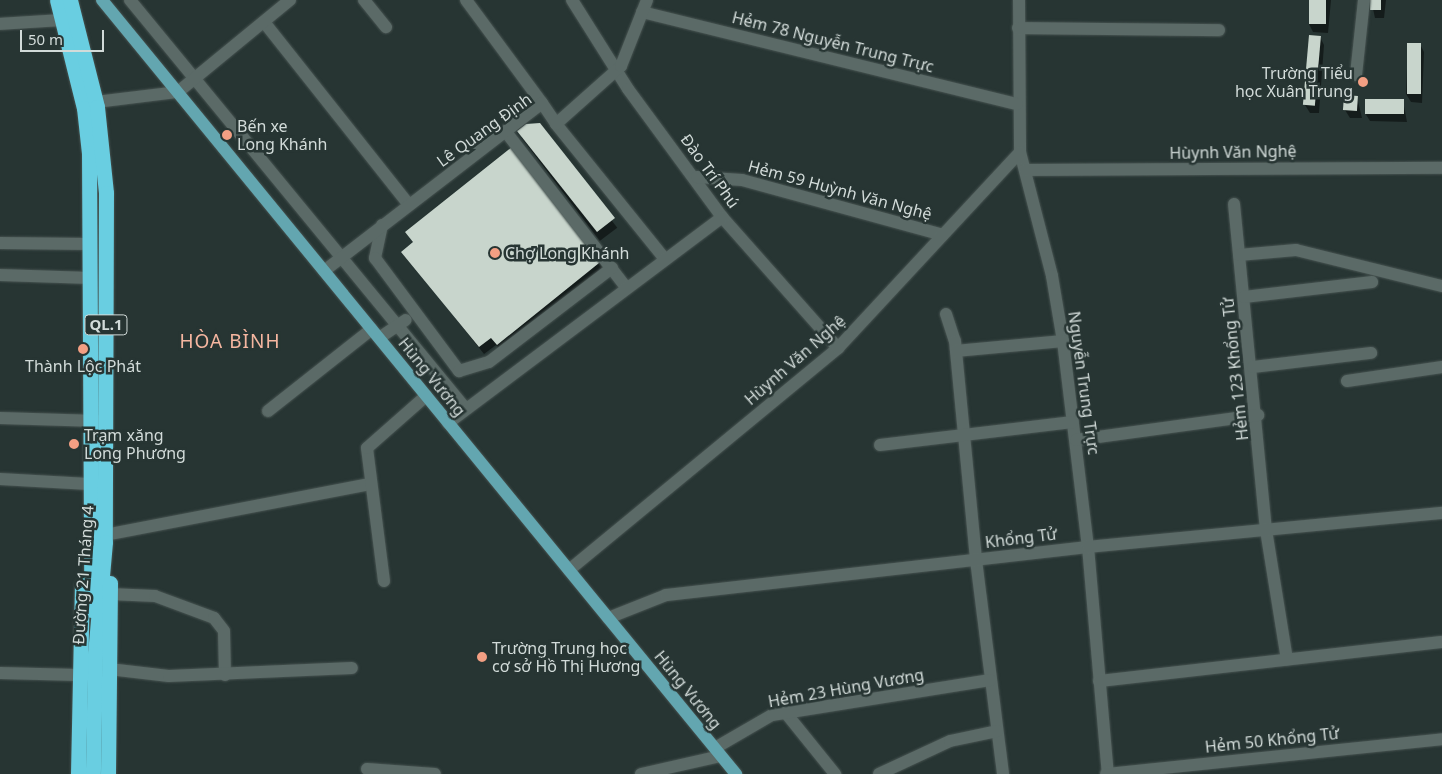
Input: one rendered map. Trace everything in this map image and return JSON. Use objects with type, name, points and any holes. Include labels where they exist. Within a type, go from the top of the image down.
[{"type":"highway","name":"Đường 21 Tháng 4","points":[[57,0],[64,20],[88,138],[91,244],[88,542],[95,654]]},
{"type":"highway","name":"Đường 21 Tháng 4","points":[[70,0],[96,102],[106,193],[105,538],[95,654]]},
{"type":"highway","name":"QL.1","points":[[105,538],[110,594],[108,774]]},
{"type":"highway","name":"QL.1","points":[[78,774],[79,674],[88,542]]},
{"type":"highway","name":"QL.1","points":[[93,774],[95,654]]},
{"type":"main road","name":"Hùng Vương","points":[[102,0],[736,774]]},
{"type":"street","points":[[130,0],[344,256],[466,409]]},
{"type":"street","points":[[96,102],[178,92],[290,0]]},
{"type":"street","points":[[364,0],[386,28]]},
{"type":"street","points":[[466,0],[542,103]]},
{"type":"street","name":"Đào Trí Phú","points":[[572,0],[616,71],[697,178],[722,217],[838,348]]},
{"type":"street","name":"Nguyễn Trung Trực","points":[[1019,0],[1017,104],[1020,152],[1064,340],[1088,547],[1107,774]]},
{"type":"street","points":[[1356,75],[1364,0]]},
{"type":"street","points":[[556,124],[616,71],[644,6]]},
{"type":"street","name":"Hẻm 78 Nguyễn Trung Trực","points":[[644,6],[1017,104]]},
{"type":"street","points":[[0,24],[64,20]]},
{"type":"street","points":[[264,22],[409,205]]},
{"type":"street","points":[[1018,28],[1219,30]]},
{"type":"street","name":"Lê Quang Định","points":[[324,272],[382,225],[542,103],[556,124],[665,258]]},
{"type":"street","points":[[506,132],[626,287]]},
{"type":"street","name":"Hùynh Văn Nghệ","points":[[569,570],[838,348],[1020,152]]},
{"type":"street","name":"Hùynh Văn Nghệ","points":[[1025,170],[1442,168]]},
{"type":"street","name":"Hẻm 59 Huỳnh Văn Nghệ","points":[[697,178],[742,180],[943,235]]},
{"type":"street","name":"Hẻm 123 Khổng Tử","points":[[1234,204],[1258,415],[1266,530],[1287,659]]},
{"type":"street","points":[[448,423],[626,287],[722,217]]},
{"type":"street","points":[[382,225],[375,258],[413,314],[459,371],[473,370],[499,354],[612,268]]},
{"type":"street","points":[[0,244],[91,244]]},
{"type":"street","points":[[1239,255],[1296,250],[1442,286]]},
{"type":"street","points":[[0,275],[91,278]]},
{"type":"street","points":[[1244,297],[1372,282]]},
{"type":"street","points":[[268,412],[375,334],[399,325],[413,314]]},
{"type":"street","points":[[946,314],[956,352],[962,436],[990,680],[1003,774]]},
{"type":"street","points":[[956,352],[1064,340]]},
{"type":"street","points":[[1253,367],[1370,353]]},
{"type":"street","points":[[499,354],[514,372]]},
{"type":"street","points":[[1347,381],[1442,367]]},
{"type":"street","points":[[384,581],[369,484],[366,448],[426,396]]},
{"type":"street","points":[[1076,440],[1258,415]]},
{"type":"street","points":[[0,418],[106,421]]},
{"type":"street","points":[[880,444],[1073,422]]},
{"type":"street","points":[[0,479],[89,484]]},
{"type":"street","points":[[105,538],[369,484]]},
{"type":"street","name":"Khổng Tử","points":[[608,618],[666,595],[1088,547],[1442,513]]},
{"type":"street","points":[[110,594],[155,596],[214,618],[224,631],[225,676]]},
{"type":"street","points":[[1099,681],[1442,642]]},
{"type":"street","points":[[109,669],[225,676],[352,668]]},
{"type":"street","points":[[0,673],[79,674]]},
{"type":"street","name":"Hẻm 23 Hùng Vương","points":[[641,774],[718,752],[759,720],[784,712],[990,680]]},
{"type":"street","points":[[784,712],[835,774]]},
{"type":"street","points":[[879,774],[950,741],[997,731]]},
{"type":"street","name":"Hẻm 50 Khổng Tử","points":[[1107,774],[1442,739]]},
{"type":"street","points":[[367,769],[435,774]]},
{"type":"building","points":[[1309,0],[1326,0],[1326,24],[1309,24]]},
{"type":"building","points":[[1370,0],[1381,0],[1381,10],[1370,10]]},
{"type":"building","points":[[1309,35],[1321,36],[1315,106],[1303,105]]},
{"type":"building","points":[[1407,43],[1421,43],[1421,94],[1407,94]]},
{"type":"building","points":[[1344,95],[1358,96],[1357,111],[1343,110]]},
{"type":"building","points":[[1365,99],[1404,99],[1404,114],[1365,114]]},
{"type":"building","points":[[540,123],[615,218],[597,232],[517,131],[526,124]]},
{"type":"building","points":[[512,147],[604,259],[497,345],[491,338],[479,347],[401,252],[413,242],[405,232]]},
{"type":"place","name":"Trường Tiểu học Xuân Trung","points":[[1363,82]]},
{"type":"place","name":"Bến xe Long Khánh","points":[[227,135]]},
{"type":"place","name":"Chợ Long Khánh","points":[[495,253]]},
{"type":"place","name":"Thành Lộc Phát","points":[[83,349]]},
{"type":"place","name":"Trạm xăng Long Phương","points":[[74,444]]},
{"type":"place","name":"Trường Trung học cơ sở Hồ Thị Hương","points":[[482,657]]},
{"type":"district","name":"HÒA BÌNH","points":[[230,342]]}]
